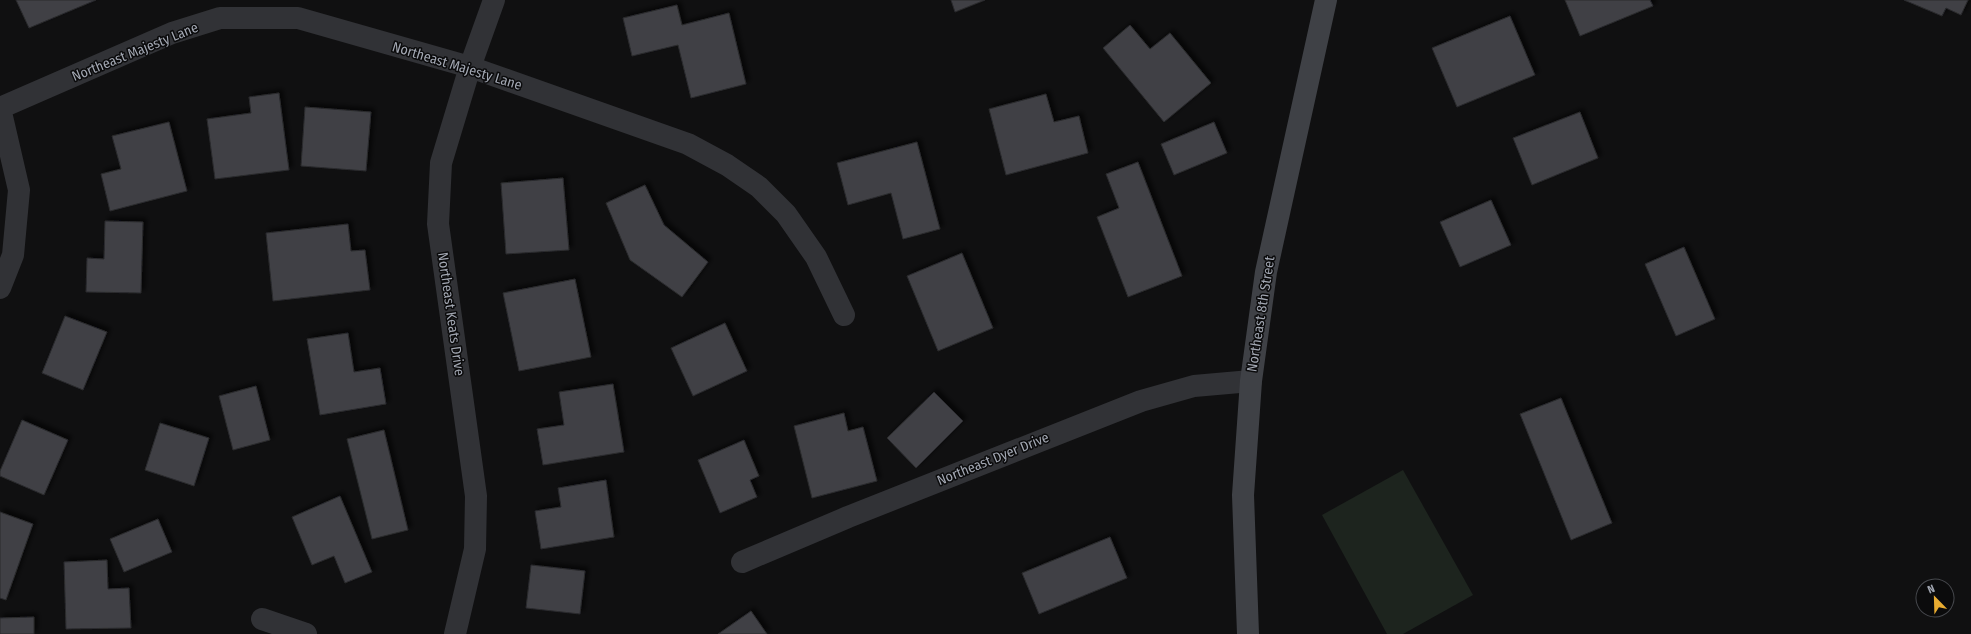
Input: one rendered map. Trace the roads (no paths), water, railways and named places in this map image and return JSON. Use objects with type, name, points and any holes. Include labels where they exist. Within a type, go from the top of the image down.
[{"type":"main road","name":"Northeast 8th Street","points":[[1248,634],[1243,495],[1251,380],[1266,272],[1326,0]]},
{"type":"street","name":"Northeast Keats Drive","points":[[456,634],[474,549],[476,496],[438,224],[441,163],[470,68],[494,0]]},
{"type":"street","name":"Northeast Majesty Lane","points":[[0,108],[172,34],[220,18],[298,18],[470,68],[688,144],[727,166],[759,187],[786,214],[816,257],[844,315]]},
{"type":"street","points":[[0,108],[19,190],[13,255],[0,288]]},
{"type":"street","name":"Northeast Dyer Drive","points":[[742,562],[855,514],[1140,401],[1194,386],[1251,380]]},
{"type":"street","points":[[262,619],[306,634]]}]
